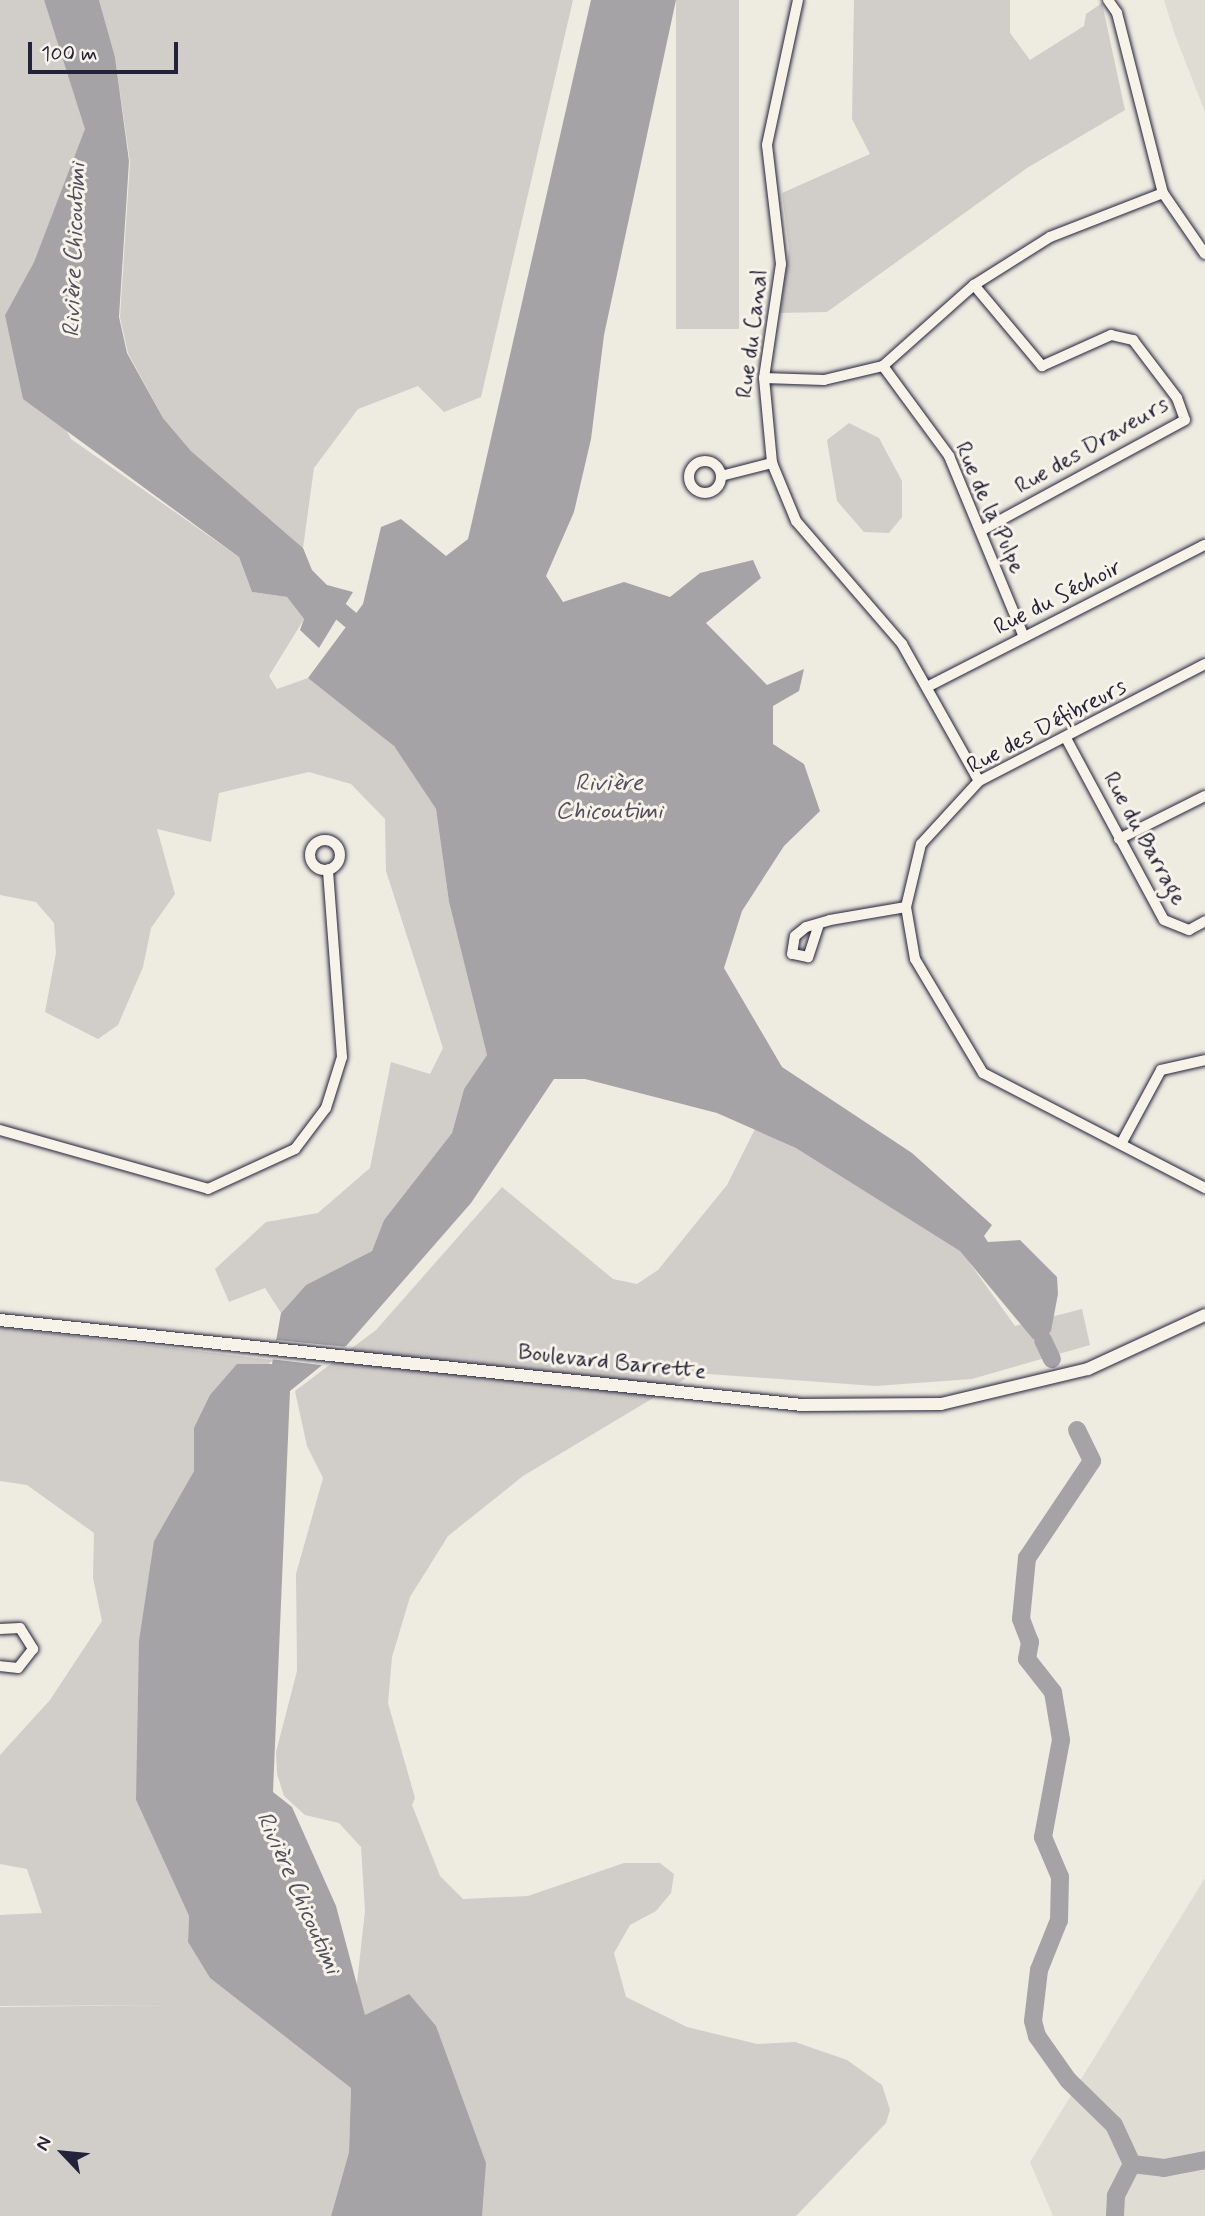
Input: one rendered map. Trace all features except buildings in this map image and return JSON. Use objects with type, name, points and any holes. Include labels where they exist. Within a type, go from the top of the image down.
[{"type":"street","name":"Rue du Canal","points":[[798,0],[766,145],[781,264],[764,378],[772,463],[796,521],[902,644],[929,686],[979,781]]},
{"type":"street","points":[[1108,0],[1117,13],[1163,193],[1205,254]]},
{"type":"street","points":[[764,378],[824,380],[883,366],[974,285],[1050,237],[1163,193]]},
{"type":"street","name":"Rue des Draveurs","points":[[974,285],[1042,366],[1111,335],[1133,340],[1177,398],[1185,420],[982,530]]},
{"type":"street","name":"Rue de la Pulpe","points":[[883,366],[949,456],[982,530],[1024,637]]},
{"type":"street","points":[[721,476],[772,463]]},
{"type":"street","name":"Rue du Séchoir","points":[[929,686],[1205,545]]},
{"type":"street","name":"Rue des Défibreurs","points":[[1205,664],[1067,740],[979,781],[921,844],[906,907],[915,959],[969,1060],[1013,1093],[1121,1144],[1205,1188]]},
{"type":"street","name":"Rue du Barrage","points":[[1067,740],[1164,920],[1189,930],[1205,922]]},
{"type":"street","points":[[1119,839],[1205,796]]},
{"type":"street","points":[[0,1130],[208,1189],[295,1149],[326,1108],[342,1057],[328,870]]},
{"type":"street","points":[[819,924],[906,907]]},
{"type":"street","points":[[1121,1144],[1161,1070],[1205,1060]]},
{"type":"street","name":"Boulevard Barrette","points":[[0,1320],[198,1338],[803,1405],[941,1404],[1088,1369],[1205,1315]]},
{"type":"street","points":[[0,1629],[20,1628],[33,1649],[18,1668],[0,1668]]},
{"type":"shaded area","points":[[0,0],[44,0],[86,129],[34,262],[5,315],[71,439],[239,557],[252,592],[287,597],[304,619],[269,676],[277,689],[308,678],[346,705],[394,746],[436,809],[449,902],[487,1055],[464,1089],[452,1133],[384,1220],[372,1251],[306,1285],[281,1313],[265,1288],[229,1302],[215,1269],[266,1222],[318,1213],[370,1168],[391,1062],[430,1074],[443,1048],[386,871],[385,819],[351,784],[309,772],[219,793],[211,842],[157,829],[175,894],[151,928],[143,967],[118,1025],[98,1039],[45,1012],[56,953],[54,923],[36,902],[0,895]]},
{"type":"shaded area","points":[[99,0],[573,0],[481,397],[444,412],[418,386],[358,409],[314,468],[303,548],[191,451],[163,418],[128,353],[120,317],[130,162],[115,57]]},
{"type":"shaded area","points":[[676,0],[739,0],[739,329],[676,329]]},
{"type":"shaded area","points":[[854,0],[1010,0],[1010,33],[1030,60],[1084,26],[1086,14],[1102,3],[1125,110],[1027,168],[827,312],[780,313],[789,249],[782,193],[870,154],[852,119]]},
{"type":"shaded area","points":[[1164,0],[1205,0],[1205,112],[1175,35]]},
{"type":"shaded area","points":[[849,423],[879,438],[902,481],[902,517],[889,533],[864,532],[837,501],[827,440]]},
{"type":"shaded area","points":[[755,1129],[803,1150],[961,1251],[1015,1326],[1082,1309],[1090,1345],[972,1379],[875,1386],[695,1373],[523,1476],[448,1536],[410,1597],[392,1657],[388,1703],[415,1798],[412,1805],[440,1876],[463,1899],[528,1896],[624,1863],[660,1863],[674,1874],[671,1893],[656,1911],[630,1925],[614,1953],[626,1997],[687,2027],[757,2044],[795,2042],[847,2060],[882,2085],[890,2110],[886,2123],[796,2216],[445,2216],[355,2001],[365,1911],[361,1847],[339,1823],[305,1815],[284,1796],[277,1774],[276,1752],[297,1671],[296,1574],[323,1478],[307,1446],[295,1391],[376,1330],[502,1187],[613,1279],[637,1284],[658,1270],[727,1185]]},
{"type":"shaded area","points":[[0,1327],[273,1360],[194,1428],[194,1471],[154,1541],[136,1800],[189,1916],[188,1942],[210,1978],[351,2088],[349,2152],[331,2216],[0,2216],[0,2007],[171,2005],[0,2006],[0,1915],[42,1913],[27,1869],[0,1864],[0,1755],[50,1700],[102,1621],[93,1578],[94,1533],[27,1485],[0,1481]]},
{"type":"shaded area","points":[[1205,1878],[1205,2216],[1053,2216],[1030,2162]]},
{"type":"water","name":"Rivière Chicoutimi","points":[[44,0],[99,0],[115,57],[129,161],[119,317],[127,353],[163,418],[191,451],[303,548],[312,570],[327,585],[353,592],[319,648],[300,630],[304,619],[287,597],[252,592],[239,557],[23,399],[5,315],[34,262],[85,129]]},
{"type":"water","name":"Rivière Chicoutimi","points":[[591,0],[676,0],[604,335],[591,439],[574,512],[546,576],[563,602],[624,582],[670,597],[700,573],[753,560],[761,578],[706,623],[767,685],[804,669],[799,691],[773,706],[773,744],[804,764],[820,811],[784,846],[742,911],[724,968],[782,1067],[912,1153],[992,1225],[984,1236],[988,1242],[1020,1240],[1057,1277],[1058,1294],[1051,1331],[1043,1340],[1033,1339],[960,1251],[796,1148],[717,1113],[585,1079],[554,1079],[471,1203],[347,1345],[290,1391],[273,1792],[292,1807],[336,1906],[365,2015],[409,1994],[436,2026],[486,2163],[482,2216],[331,2216],[349,2152],[351,2088],[210,1978],[188,1942],[189,1916],[136,1800],[139,1641],[154,1541],[194,1471],[194,1428],[210,1395],[237,1364],[272,1364],[281,1313],[306,1285],[372,1251],[384,1220],[452,1133],[464,1089],[487,1055],[449,902],[436,809],[394,746],[308,678],[363,604],[381,527],[401,519],[446,556],[468,539]]},
{"type":"pier","points":[[277,1340],[348,1347],[328,1366],[270,1359]]},
{"type":"waterway","name":"Rivière Chicoutimi","points":[[321,595],[370,636]]},
{"type":"waterway","points":[[1043,1340],[1052,1359]]},
{"type":"waterway","points":[[1077,1430],[1092,1461],[1027,1558],[1021,1619],[1030,1642],[1027,1659],[1053,1692],[1061,1740],[1043,1837],[1060,1877],[1059,1920],[1039,1970],[1033,2021],[1037,2036],[1068,2080],[1114,2125],[1132,2164],[1116,2196],[1115,2216]]},
{"type":"waterway","points":[[1132,2164],[1164,2168],[1205,2160]]}]
